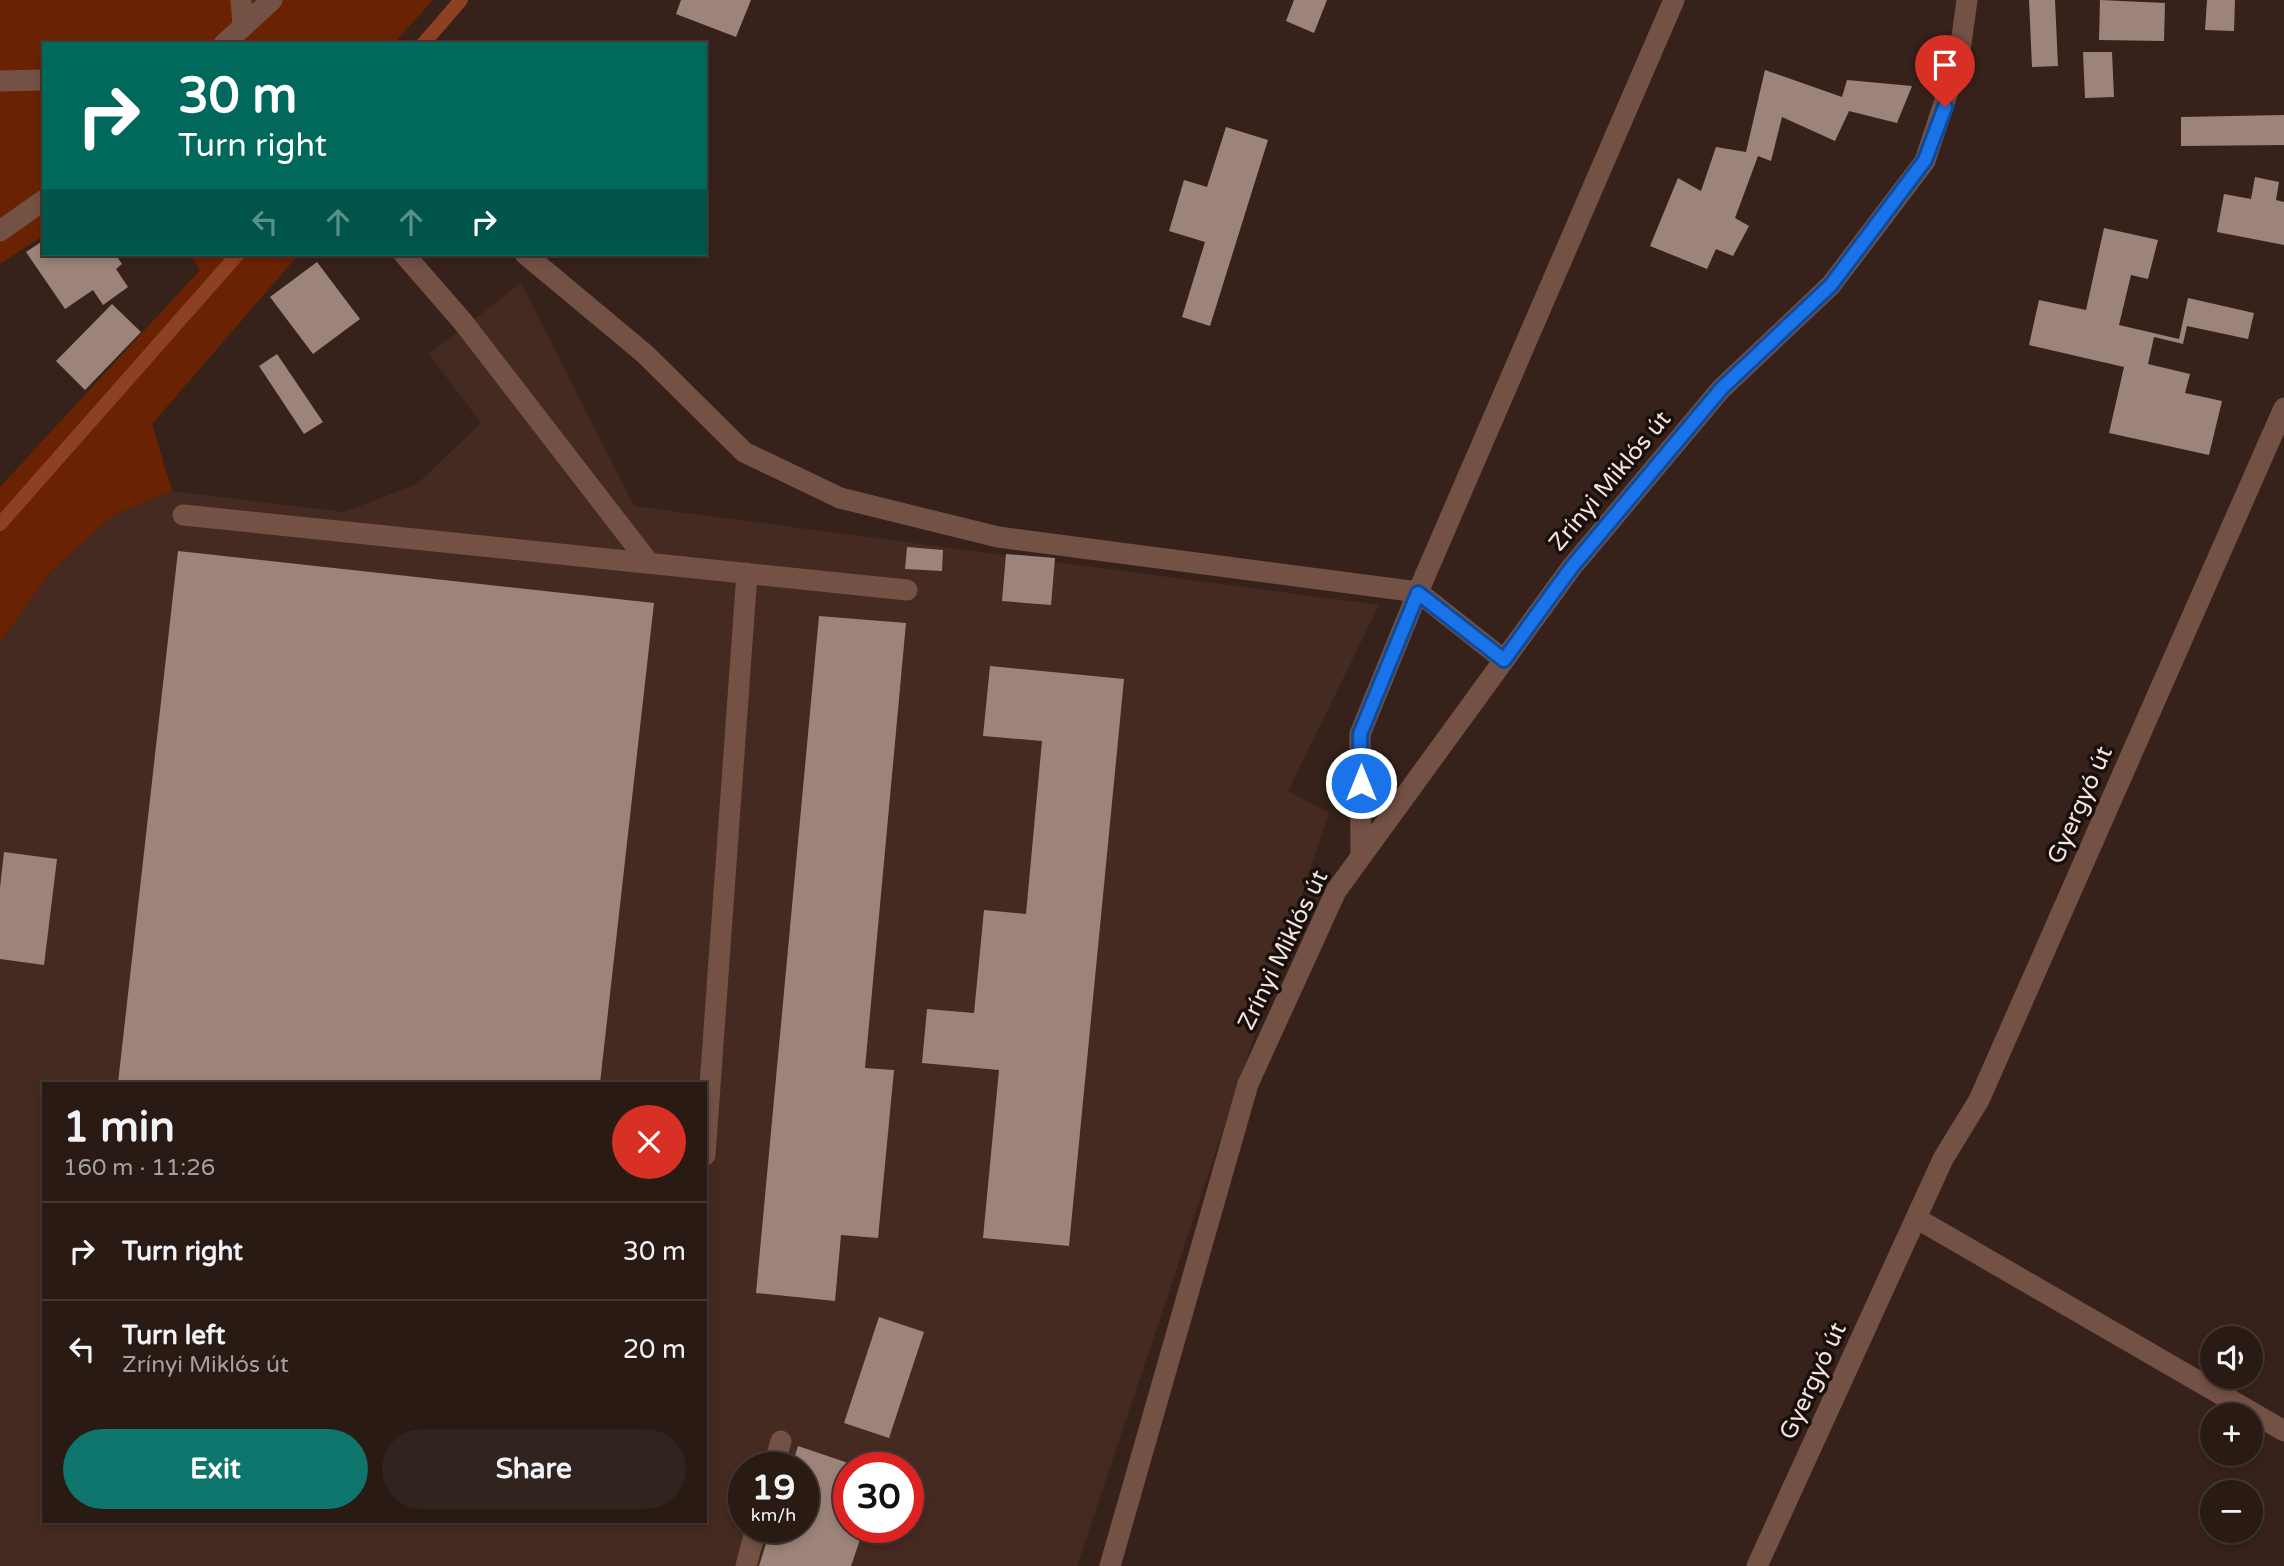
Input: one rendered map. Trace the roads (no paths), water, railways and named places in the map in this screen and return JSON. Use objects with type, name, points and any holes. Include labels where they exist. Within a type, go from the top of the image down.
[{"type":"street","points":[[241,0],[243,24]]},
{"type":"street","points":[[227,42],[243,24],[272,0]]},
{"type":"street","points":[[1361,856],[1360,734],[1418,593],[1674,0]]},
{"type":"street","name":"Zrínyi Miklós út","points":[[1110,1566],[1248,1084],[1336,891],[1571,568],[1721,389],[1831,285],[1925,160],[1959,58],[1967,0]]},
{"type":"street","points":[[0,80],[42,80]]},
{"type":"street","points":[[0,231],[42,201]]},
{"type":"street","points":[[406,256],[463,322],[649,563]]},
{"type":"street","points":[[527,256],[645,354],[744,452],[840,498],[998,537],[1418,593],[1504,660]]},
{"type":"street","name":"Gyergyó út","points":[[1757,1566],[1943,1159],[1979,1100],[2284,408]]},
{"type":"street","points":[[183,515],[907,590]]},
{"type":"street","points":[[707,1127],[747,573]]},
{"type":"street","points":[[1916,1218],[2284,1431]]},
{"type":"street","points":[[778,1452],[781,1441]]},
{"type":"street","points":[[746,1566],[752,1543]]},
{"type":"waterway","points":[[425,42],[461,0]]},
{"type":"waterway","points":[[0,524],[236,256]]}]
